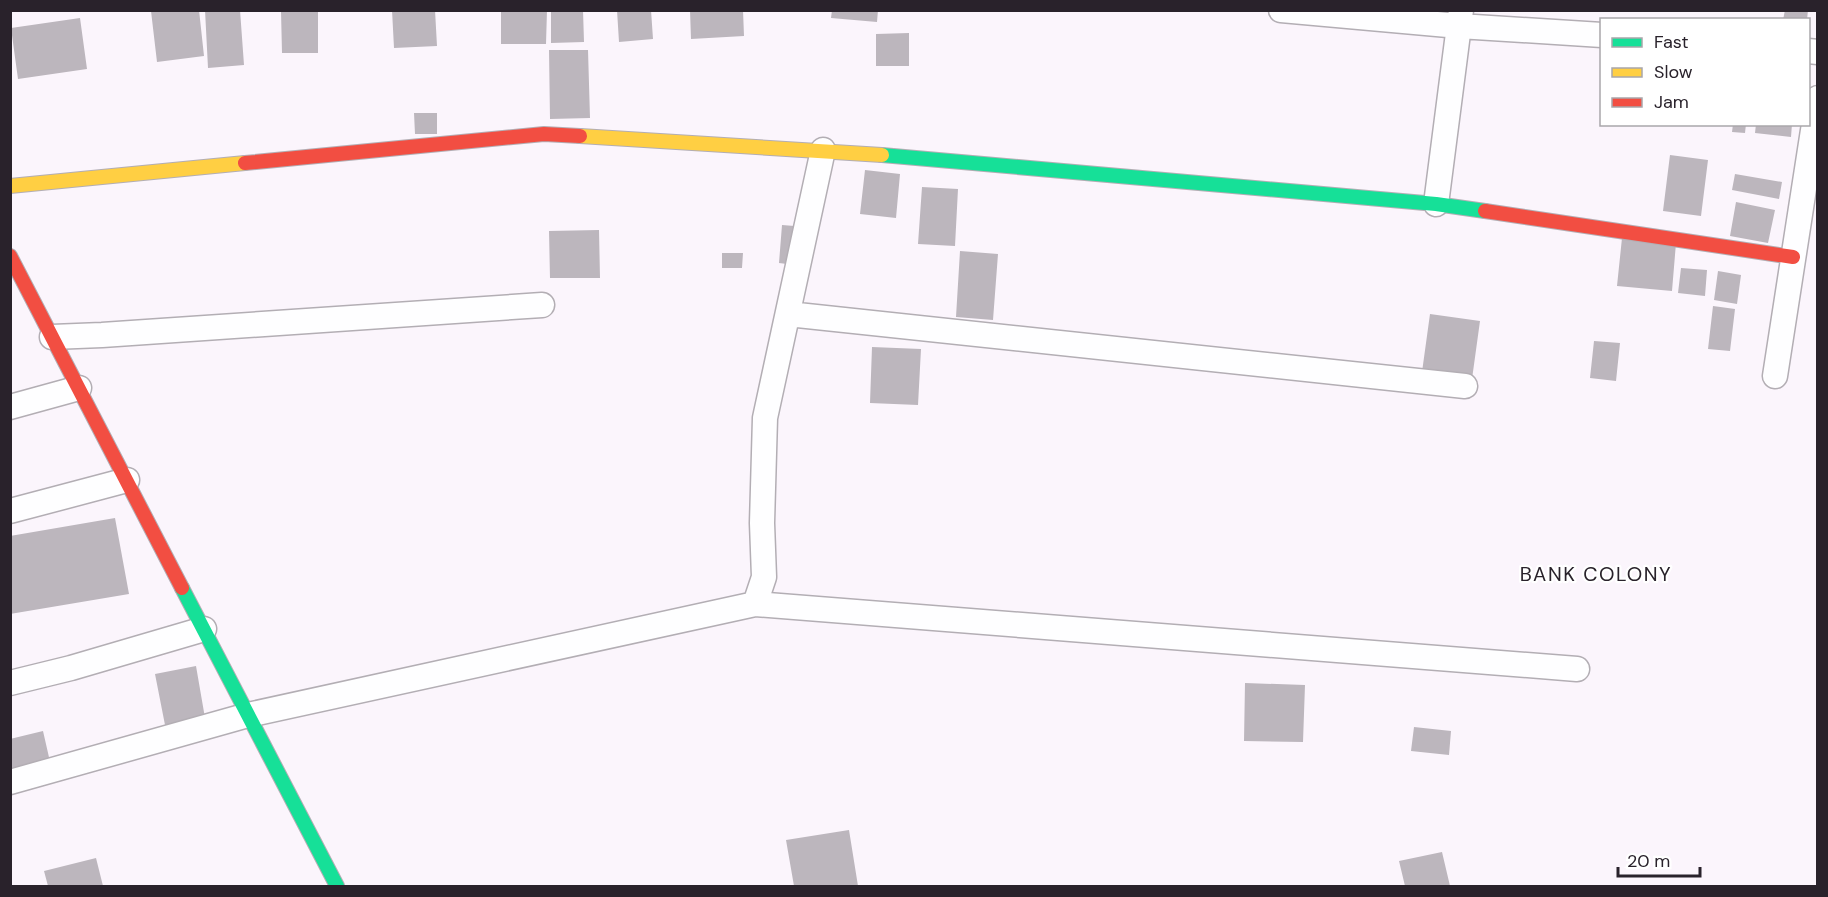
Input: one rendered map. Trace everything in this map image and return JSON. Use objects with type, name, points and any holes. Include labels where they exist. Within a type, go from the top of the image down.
[{"type":"street","points":[[1281,10],[1460,18],[1600,35]]},
{"type":"street","points":[[1436,204],[1460,18]]},
{"type":"street","points":[[1775,376],[1818,98]]},
{"type":"street","points":[[10,186],[544,134],[823,150],[1436,204],[1793,257]]},
{"type":"street","points":[[755,604],[764,577],[762,523],[765,418],[823,150]]},
{"type":"street","points":[[10,256],[337,886]]},
{"type":"street","points":[[52,337],[542,305]]},
{"type":"street","points":[[788,314],[1465,386]]},
{"type":"street","points":[[10,407],[79,388]]},
{"type":"street","points":[[10,511],[127,480]]},
{"type":"street","points":[[10,782],[248,715],[755,604],[1576,669]]},
{"type":"street","points":[[10,684],[204,629]]},
{"type":"building","points":[[199,10],[204,56],[157,62],[151,11]]},
{"type":"building","points":[[205,10],[240,10],[244,65],[208,68]]},
{"type":"building","points":[[318,10],[318,53],[282,53],[281,11]]},
{"type":"building","points":[[392,10],[435,10],[437,46],[394,48]]},
{"type":"building","points":[[501,10],[547,10],[546,44],[501,44]]},
{"type":"building","points":[[551,10],[583,10],[584,42],[551,43]]},
{"type":"building","points":[[617,10],[651,10],[653,39],[619,42]]},
{"type":"building","points":[[690,10],[743,10],[744,36],[691,39]]},
{"type":"building","points":[[832,10],[878,10],[877,22],[831,18]]},
{"type":"building","points":[[1785,10],[1808,10],[1807,18],[1783,18]]},
{"type":"building","points":[[80,18],[87,69],[18,79],[11,28]]},
{"type":"building","points":[[909,33],[909,66],[876,66],[876,34]]},
{"type":"building","points":[[549,50],[588,50],[590,118],[550,119]]},
{"type":"building","points":[[414,113],[437,113],[437,134],[415,134]]},
{"type":"building","points":[[1733,126],[1746,126],[1745,133],[1732,132]]},
{"type":"building","points":[[1756,126],[1792,126],[1791,137],[1755,133]]},
{"type":"building","points":[[1670,155],[1708,160],[1701,216],[1663,211]]},
{"type":"building","points":[[865,170],[900,174],[896,218],[860,214]]},
{"type":"building","points":[[1735,174],[1782,182],[1779,199],[1732,190]]},
{"type":"building","points":[[922,187],[958,189],[955,246],[918,244]]},
{"type":"building","points":[[1736,202],[1775,210],[1768,243],[1730,236]]},
{"type":"building","points":[[782,225],[807,227],[803,266],[779,263]]},
{"type":"building","points":[[599,230],[600,278],[550,278],[549,231]]},
{"type":"building","points":[[1622,238],[1676,243],[1672,291],[1617,286]]},
{"type":"building","points":[[960,251],[998,254],[993,320],[956,317]]},
{"type":"building","points":[[722,253],[743,253],[742,268],[722,268]]},
{"type":"building","points":[[1681,268],[1707,270],[1705,296],[1678,293]]},
{"type":"building","points":[[1718,271],[1741,275],[1737,304],[1714,300]]},
{"type":"building","points":[[1713,306],[1735,309],[1730,351],[1708,349]]},
{"type":"building","points":[[1430,314],[1480,321],[1472,379],[1422,372]]},
{"type":"building","points":[[1594,341],[1620,343],[1616,381],[1590,378]]},
{"type":"building","points":[[872,347],[921,349],[918,405],[870,403]]},
{"type":"building","points":[[115,518],[129,594],[10,614],[10,536]]},
{"type":"building","points":[[196,666],[205,718],[165,725],[155,674]]},
{"type":"building","points":[[1245,683],[1305,685],[1303,742],[1244,741]]},
{"type":"building","points":[[1414,727],[1451,731],[1449,755],[1411,751]]},
{"type":"building","points":[[43,731],[51,766],[10,775],[10,739]]},
{"type":"building","points":[[849,830],[858,886],[794,886],[786,840]]},
{"type":"building","points":[[1442,852],[1450,886],[1405,886],[1399,861]]},
{"type":"building","points":[[96,858],[103,886],[48,886],[44,871]]},
{"type":"traffic: fast","points":[[882,155],[1436,204],[1485,211]]},
{"type":"traffic: fast","points":[[182,588],[337,886]]},
{"type":"traffic: slow","points":[[580,136],[882,155]]},
{"type":"traffic: slow","points":[[10,186],[245,163]]},
{"type":"traffic: jam","points":[[245,163],[544,134],[580,136]]},
{"type":"traffic: jam","points":[[1485,211],[1793,257]]},
{"type":"traffic: jam","points":[[10,256],[182,588]]},
{"type":"district","name":"BANK COLONY","points":[[1596,574]]}]
